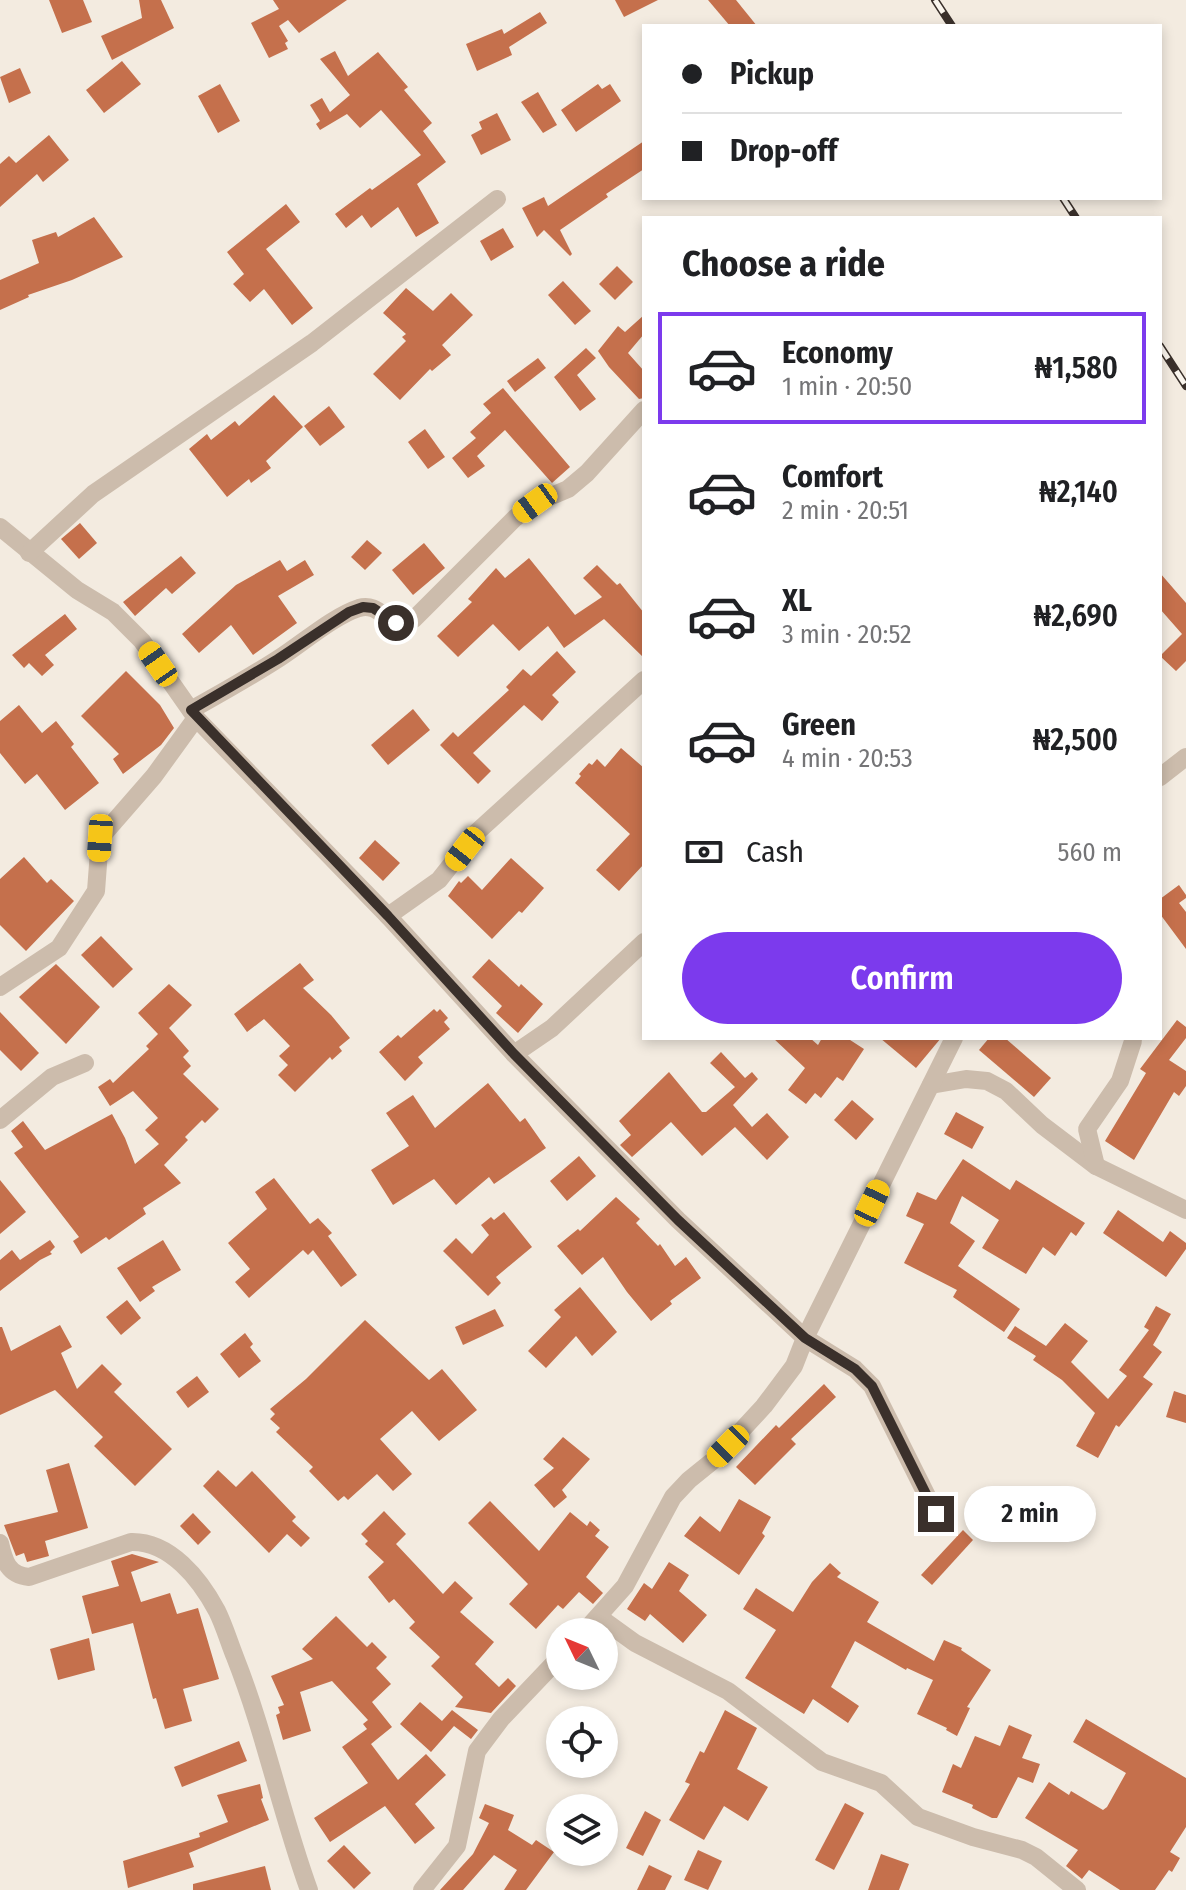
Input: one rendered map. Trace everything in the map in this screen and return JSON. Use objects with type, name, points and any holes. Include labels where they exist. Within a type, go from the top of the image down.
[{"type":"street","points":[[29,553],[93,494],[312,343],[497,199]]},
{"type":"street","points":[[0,987],[59,948],[96,891],[100,838],[154,776],[194,714],[349,612],[363,607],[373,608],[396,623],[404,624],[414,619],[515,518],[535,503],[568,489],[642,412]]},
{"type":"street","points":[[0,527],[77,590],[113,612],[142,641],[194,714],[388,916],[514,1054],[678,1220],[805,1338],[855,1369],[872,1386],[936,1514]]},
{"type":"street","points":[[388,916],[439,880],[487,823],[642,682]]},
{"type":"street","points":[[1162,775],[1186,757]]},
{"type":"street","points":[[514,1054],[552,1028],[642,944]]},
{"type":"street","points":[[953,1040],[794,1366],[764,1406],[715,1459],[673,1497],[625,1586],[599,1617],[635,1643],[728,1691],[822,1762],[881,1783],[918,1817],[973,1837],[1022,1850],[1036,1857],[1077,1890]]},
{"type":"street","points":[[1096,1166],[1087,1129],[1120,1081],[1133,1041]]},
{"type":"street","points":[[0,1120],[52,1077],[85,1063]]},
{"type":"street","points":[[931,1085],[966,1079],[987,1081],[1006,1091],[1042,1125],[1096,1166],[1186,1210]]},
{"type":"street","points":[[0,1543],[4,1560],[11,1571],[19,1576],[29,1577],[131,1542],[147,1542],[161,1547],[196,1579],[217,1611],[247,1687],[309,1890]]},
{"type":"street","points":[[422,1890],[457,1846],[477,1751],[501,1719],[546,1672]]},
{"type":"building","points":[[49,0],[83,0],[92,22],[62,33]]},
{"type":"building","points":[[139,0],[161,0],[174,28],[112,60],[101,36],[142,18]]},
{"type":"building","points":[[273,0],[347,0],[299,33],[288,20],[279,26],[288,41],[285,43],[288,49],[269,58],[251,23],[279,9]]},
{"type":"building","points":[[615,0],[658,0],[624,17]]},
{"type":"building","points":[[708,0],[736,0],[755,24],[728,24]]},
{"type":"building","points":[[540,12],[547,23],[509,47],[512,55],[477,71],[466,44],[502,29],[504,34]]},
{"type":"building","points":[[335,51],[348,76],[378,52],[408,87],[404,90],[432,123],[423,131],[446,162],[417,184],[439,223],[416,237],[398,207],[371,228],[362,215],[346,228],[335,214],[421,155],[381,110],[360,128],[347,114],[320,130],[316,124],[320,121],[310,105],[322,98],[330,112],[350,95],[320,59]]},
{"type":"building","points":[[122,61],[141,84],[104,113],[86,90]]},
{"type":"building","points":[[20,68],[31,93],[9,103],[0,77]]},
{"type":"building","points":[[220,84],[240,121],[218,133],[198,96]]},
{"type":"building","points":[[598,84],[602,89],[610,84],[621,101],[576,132],[561,110]]},
{"type":"building","points":[[538,92],[557,125],[543,133],[521,102]]},
{"type":"building","points":[[497,113],[511,140],[481,155],[471,135],[482,129],[479,122]]},
{"type":"building","points":[[49,135],[69,160],[43,182],[37,174],[0,207],[0,164],[9,156],[16,163]]},
{"type":"building","points":[[642,142],[642,170],[560,230],[572,254],[570,256],[544,230],[537,237],[522,208],[544,197],[548,206]]},
{"type":"building","points":[[286,204],[300,222],[266,249],[313,308],[292,325],[264,289],[250,302],[233,284],[244,274],[227,252]]},
{"type":"building","points":[[94,217],[123,257],[72,280],[28,295],[0,310],[0,280],[39,263],[32,240],[56,232],[58,237]]},
{"type":"building","points":[[503,228],[514,247],[491,261],[480,241]]},
{"type":"building","points":[[617,266],[633,282],[615,300],[599,284]]},
{"type":"building","points":[[563,281],[591,311],[575,325],[548,295]]},
{"type":"building","points":[[406,288],[433,311],[451,293],[473,315],[442,345],[451,355],[432,371],[430,369],[400,400],[373,374],[406,341],[402,337],[406,334],[383,313]]},
{"type":"building","points":[[642,317],[642,336],[628,353],[642,369],[642,398],[639,399],[609,367],[598,351],[618,326],[625,332]]},
{"type":"building","points":[[586,348],[596,358],[577,375],[596,399],[580,411],[554,377]]},
{"type":"building","points":[[538,358],[546,368],[515,392],[507,381]]},
{"type":"building","points":[[503,388],[570,467],[552,483],[505,430],[477,456],[485,466],[468,478],[452,458],[476,438],[470,432],[491,413],[483,404]]},
{"type":"building","points":[[274,395],[303,427],[266,461],[271,468],[251,483],[249,479],[227,497],[189,449],[207,434],[211,440],[235,421],[239,426]]},
{"type":"building","points":[[329,406],[345,427],[320,446],[304,426]]},
{"type":"building","points":[[425,429],[445,457],[428,469],[408,442]]},
{"type":"building","points":[[80,523],[97,543],[79,559],[61,539]]},
{"type":"building","points":[[367,540],[382,553],[365,570],[351,557]]},
{"type":"building","points":[[424,543],[445,568],[413,595],[392,570]]},
{"type":"building","points":[[181,556],[196,573],[172,594],[166,588],[135,616],[123,602]]},
{"type":"building","points":[[529,558],[575,615],[602,597],[583,578],[597,565],[617,585],[620,583],[642,610],[642,656],[604,619],[564,648],[548,626],[519,651],[493,624],[458,657],[437,636],[472,602],[468,599],[496,568],[505,578]]},
{"type":"building","points":[[280,560],[287,571],[305,560],[314,575],[278,596],[297,623],[253,655],[231,625],[199,653],[182,634],[236,585]]},
{"type":"building","points":[[1162,575],[1186,603],[1186,661],[1176,671],[1162,658],[1162,654],[1182,634],[1162,611]]},
{"type":"building","points":[[65,614],[77,629],[45,655],[54,665],[42,676],[29,663],[24,668],[12,655]]},
{"type":"building","points":[[557,651],[576,672],[552,695],[559,702],[542,721],[524,705],[473,753],[491,771],[478,784],[440,745],[453,732],[458,737],[509,690],[506,687],[523,669],[531,676]]},
{"type":"building","points":[[126,671],[160,705],[174,728],[161,745],[123,774],[113,759],[119,754],[81,716]]},
{"type":"building","points":[[19,705],[42,733],[56,721],[74,744],[71,747],[99,783],[65,810],[37,774],[25,784],[0,753],[0,721]]},
{"type":"building","points":[[413,709],[430,730],[388,765],[371,745]]},
{"type":"building","points":[[621,748],[642,766],[642,866],[619,891],[596,870],[630,834],[575,783],[589,763],[592,765],[597,759],[605,767]]},
{"type":"building","points":[[375,840],[400,863],[383,881],[359,858]]},
{"type":"building","points":[[24,857],[47,883],[51,879],[74,901],[26,951],[0,925],[0,879]]},
{"type":"building","points":[[511,858],[544,888],[522,913],[519,911],[492,939],[448,896],[459,881],[461,883],[468,876],[482,890]]},
{"type":"building","points":[[1179,885],[1186,895],[1179,903],[1186,912],[1186,949],[1162,917],[1162,898]]},
{"type":"building","points":[[101,936],[133,969],[113,988],[81,955]]},
{"type":"building","points":[[489,959],[543,1004],[518,1033],[496,1013],[502,1006],[472,977]]},
{"type":"building","points":[[300,963],[314,980],[303,988],[350,1038],[339,1047],[342,1051],[332,1060],[330,1057],[295,1092],[278,1075],[288,1065],[279,1056],[290,1046],[264,1019],[247,1032],[234,1014]]},
{"type":"building","points":[[56,964],[100,1007],[66,1044],[19,997]]},
{"type":"building","points":[[169,984],[192,1005],[169,1028],[189,1051],[183,1057],[191,1066],[183,1074],[219,1109],[185,1137],[188,1140],[164,1165],[181,1183],[143,1208],[146,1214],[109,1240],[106,1237],[81,1254],[73,1241],[79,1237],[14,1153],[23,1147],[11,1131],[23,1121],[45,1150],[112,1114],[135,1164],[159,1144],[145,1130],[158,1118],[133,1091],[110,1106],[98,1087],[110,1079],[113,1083],[149,1049],[146,1046],[158,1034],[138,1013]]},
{"type":"building","points":[[434,1009],[437,1012],[440,1009],[448,1018],[444,1022],[450,1029],[418,1057],[423,1063],[405,1081],[379,1052],[398,1035],[401,1038]]},
{"type":"building","points":[[0,1012],[39,1053],[21,1071],[0,1050]]},
{"type":"building","points":[[1177,1020],[1186,1027],[1186,1038],[1169,1060],[1186,1071],[1186,1086],[1179,1096],[1174,1092],[1134,1160],[1105,1141],[1146,1073],[1140,1069]]},
{"type":"building","points":[[775,1040],[812,1040],[818,1045],[821,1040],[850,1040],[864,1049],[843,1081],[837,1077],[821,1098],[815,1093],[806,1104],[788,1090],[805,1068]]},
{"type":"building","points":[[882,1040],[939,1040],[916,1068]]},
{"type":"building","points":[[987,1040],[1007,1040],[1051,1078],[1034,1097],[979,1050]]},
{"type":"building","points":[[721,1052],[745,1078],[752,1072],[758,1079],[733,1105],[752,1127],[767,1113],[789,1137],[767,1160],[735,1127],[702,1156],[671,1122],[632,1157],[620,1145],[631,1135],[619,1121],[669,1072],[702,1112],[706,1112],[735,1087],[710,1063]]},
{"type":"building","points":[[488,1083],[520,1122],[525,1118],[546,1148],[494,1184],[489,1177],[456,1205],[434,1179],[393,1205],[371,1170],[409,1146],[386,1113],[413,1095],[435,1128]]},
{"type":"building","points":[[852,1100],[874,1119],[856,1140],[834,1120]]},
{"type":"building","points":[[956,1112],[984,1127],[972,1149],[944,1134]]},
{"type":"building","points":[[579,1156],[596,1176],[567,1201],[550,1181]]},
{"type":"building","points":[[963,1159],[1010,1190],[1016,1180],[1085,1223],[1076,1236],[1071,1232],[1055,1256],[1043,1247],[1026,1274],[982,1248],[999,1220],[962,1196],[950,1223],[975,1241],[958,1266],[1020,1309],[1004,1332],[953,1297],[957,1290],[904,1263],[924,1224],[906,1216],[917,1192],[936,1200]]},
{"type":"building","points":[[274,1178],[310,1224],[318,1218],[332,1233],[328,1236],[357,1275],[341,1287],[313,1250],[308,1255],[303,1250],[249,1298],[235,1282],[250,1269],[228,1243],[267,1209],[255,1192]]},
{"type":"building","points":[[0,1180],[26,1212],[0,1234]]},
{"type":"building","points":[[616,1197],[640,1219],[636,1223],[658,1246],[660,1244],[675,1266],[686,1257],[701,1278],[670,1301],[672,1304],[651,1321],[603,1257],[582,1275],[557,1246],[578,1229],[580,1231]]},
{"type":"building","points":[[1118,1210],[1163,1242],[1170,1231],[1186,1243],[1186,1249],[1166,1277],[1103,1233]]},
{"type":"building","points":[[504,1212],[532,1247],[496,1277],[501,1283],[488,1296],[443,1251],[456,1238],[472,1254],[489,1235],[481,1225]]},
{"type":"building","points":[[50,1240],[55,1247],[50,1252],[52,1254],[0,1291],[0,1260],[12,1250],[20,1260]]},
{"type":"building","points":[[163,1240],[181,1270],[152,1287],[155,1291],[140,1302],[117,1268]]},
{"type":"building","points":[[580,1287],[617,1332],[592,1356],[576,1336],[546,1368],[528,1351],[561,1317],[554,1310]]},
{"type":"building","points":[[127,1300],[141,1318],[121,1335],[106,1317]]},
{"type":"building","points":[[1156,1306],[1171,1314],[1153,1345],[1162,1352],[1143,1377],[1153,1384],[1119,1427],[1116,1425],[1098,1458],[1076,1446],[1095,1413],[1062,1380],[1033,1360],[1036,1356],[1007,1338],[1015,1326],[1046,1346],[1065,1323],[1088,1341],[1071,1362],[1108,1399],[1127,1376],[1119,1370],[1149,1330],[1144,1327]]},
{"type":"building","points":[[495,1309],[504,1326],[463,1345],[455,1327]]},
{"type":"building","points":[[365,1320],[429,1380],[442,1369],[477,1410],[439,1441],[412,1411],[380,1439],[412,1474],[393,1491],[377,1474],[348,1500],[344,1496],[338,1501],[309,1471],[313,1467],[276,1432],[280,1428],[270,1419],[275,1414],[270,1409],[306,1379]]},
{"type":"building","points":[[60,1325],[72,1347],[61,1353],[77,1389],[102,1364],[122,1384],[114,1392],[172,1449],[135,1486],[94,1446],[103,1437],[55,1390],[0,1415],[0,1327],[11,1351]]},
{"type":"building","points":[[245,1333],[253,1344],[250,1347],[261,1361],[239,1378],[220,1354]]},
{"type":"building","points":[[197,1376],[209,1392],[188,1408],[176,1392]]},
{"type":"building","points":[[824,1384],[836,1397],[791,1439],[796,1444],[755,1485],[736,1467],[776,1425],[779,1428]]},
{"type":"building","points":[[1174,1391],[1186,1395],[1186,1423],[1166,1417]]},
{"type":"building","points":[[563,1437],[590,1459],[562,1490],[567,1497],[554,1508],[534,1485],[554,1468],[543,1459]]},
{"type":"building","points":[[69,1463],[88,1528],[45,1541],[49,1556],[27,1562],[24,1553],[16,1556],[4,1525],[58,1512],[46,1470]]},
{"type":"building","points":[[218,1470],[236,1487],[252,1471],[296,1517],[292,1521],[310,1538],[301,1547],[287,1534],[269,1553],[203,1486]]},
{"type":"building","points":[[739,1499],[771,1517],[762,1533],[765,1536],[739,1575],[684,1536],[700,1516],[720,1532]]},
{"type":"building","points":[[490,1501],[539,1551],[570,1512],[587,1526],[590,1521],[600,1530],[595,1536],[609,1547],[586,1577],[603,1593],[593,1604],[579,1592],[563,1609],[558,1605],[536,1629],[509,1604],[528,1584],[468,1523]]},
{"type":"building","points":[[384,1511],[406,1534],[396,1544],[443,1594],[455,1581],[473,1598],[460,1612],[494,1642],[475,1664],[499,1687],[508,1678],[516,1686],[491,1713],[455,1707],[463,1697],[431,1666],[440,1657],[409,1628],[415,1622],[394,1599],[389,1603],[368,1577],[384,1562],[365,1544],[368,1541],[361,1534]]},
{"type":"building","points":[[193,1513],[211,1532],[198,1545],[180,1526]]},
{"type":"building","points":[[963,1530],[973,1540],[932,1585],[921,1575]]},
{"type":"building","points":[[132,1554],[159,1562],[131,1572],[141,1602],[170,1593],[177,1614],[198,1608],[219,1679],[183,1689],[192,1721],[165,1729],[156,1698],[153,1699],[133,1623],[92,1634],[82,1596],[119,1586],[111,1561]]},
{"type":"building","points":[[669,1562],[689,1575],[679,1591],[707,1615],[683,1643],[650,1614],[645,1621],[627,1609],[644,1583],[652,1589]]},
{"type":"building","points":[[830,1563],[841,1573],[837,1577],[879,1602],[867,1622],[934,1661],[944,1640],[962,1648],[991,1670],[967,1707],[970,1708],[957,1736],[917,1714],[933,1680],[906,1670],[855,1641],[831,1687],[859,1706],[848,1723],[813,1699],[804,1714],[745,1678],[776,1630],[743,1609],[756,1588],[793,1612],[812,1582]]},
{"type":"building","points":[[336,1616],[367,1647],[372,1642],[387,1657],[376,1668],[391,1684],[372,1702],[392,1727],[371,1744],[398,1780],[426,1754],[446,1775],[415,1804],[435,1828],[415,1844],[385,1806],[330,1842],[314,1818],[368,1783],[342,1747],[367,1729],[363,1724],[368,1720],[332,1681],[300,1692],[311,1731],[283,1740],[276,1715],[280,1713],[278,1707],[284,1705],[271,1676],[313,1659],[302,1649]]},
{"type":"building","points":[[89,1638],[95,1670],[58,1680],[50,1649]]},
{"type":"building","points":[[420,1702],[442,1721],[452,1710],[478,1730],[471,1739],[454,1726],[431,1752],[400,1724]]},
{"type":"building","points":[[725,1710],[757,1728],[737,1769],[768,1787],[748,1821],[724,1806],[704,1840],[669,1820],[690,1784],[685,1782],[700,1751],[704,1753]]},
{"type":"building","points":[[1086,1719],[1186,1778],[1186,1827],[1170,1852],[1180,1858],[1155,1890],[1120,1890],[1089,1870],[1082,1879],[1066,1866],[1078,1850],[1025,1818],[1049,1782],[1103,1810],[1107,1807],[1126,1773],[1073,1742]]},
{"type":"building","points":[[1009,1725],[1032,1735],[1022,1758],[1040,1764],[1033,1783],[1018,1777],[997,1818],[942,1792],[953,1764],[961,1768],[975,1736],[1000,1746]]},
{"type":"building","points":[[239,1741],[247,1761],[182,1787],[174,1767]]},
{"type":"building","points":[[260,1784],[261,1799],[269,1820],[189,1853],[194,1867],[128,1888],[123,1861],[200,1837],[199,1833],[228,1822],[217,1795]]},
{"type":"building","points":[[845,1803],[864,1813],[834,1870],[815,1860]]},
{"type":"building","points":[[485,1804],[514,1815],[508,1830],[532,1845],[536,1840],[546,1847],[546,1863],[526,1890],[504,1890],[517,1870],[494,1855],[463,1890],[440,1890],[473,1854],[489,1823],[479,1818]]},
{"type":"building","points":[[645,1811],[661,1820],[643,1856],[626,1848]]},
{"type":"building","points":[[344,1845],[371,1873],[354,1889],[327,1861]]},
{"type":"building","points":[[698,1850],[722,1861],[708,1890],[684,1880]]},
{"type":"building","points":[[881,1854],[909,1864],[899,1890],[868,1890]]},
{"type":"building","points":[[649,1865],[672,1876],[665,1890],[637,1890]]},
{"type":"building","points":[[265,1866],[271,1890],[193,1890],[193,1884]]},
{"type":"railway","points":[[935,0],[951,24]]},
{"type":"railway","points":[[1064,200],[1075,216]]},
{"type":"railway","points":[[1162,349],[1186,386]]},
{"type":"route","points":[[396,623],[373,608],[363,607],[349,612],[278,659],[191,710],[388,916],[514,1054],[678,1220],[805,1338],[855,1369],[872,1386],[936,1514]]}]
